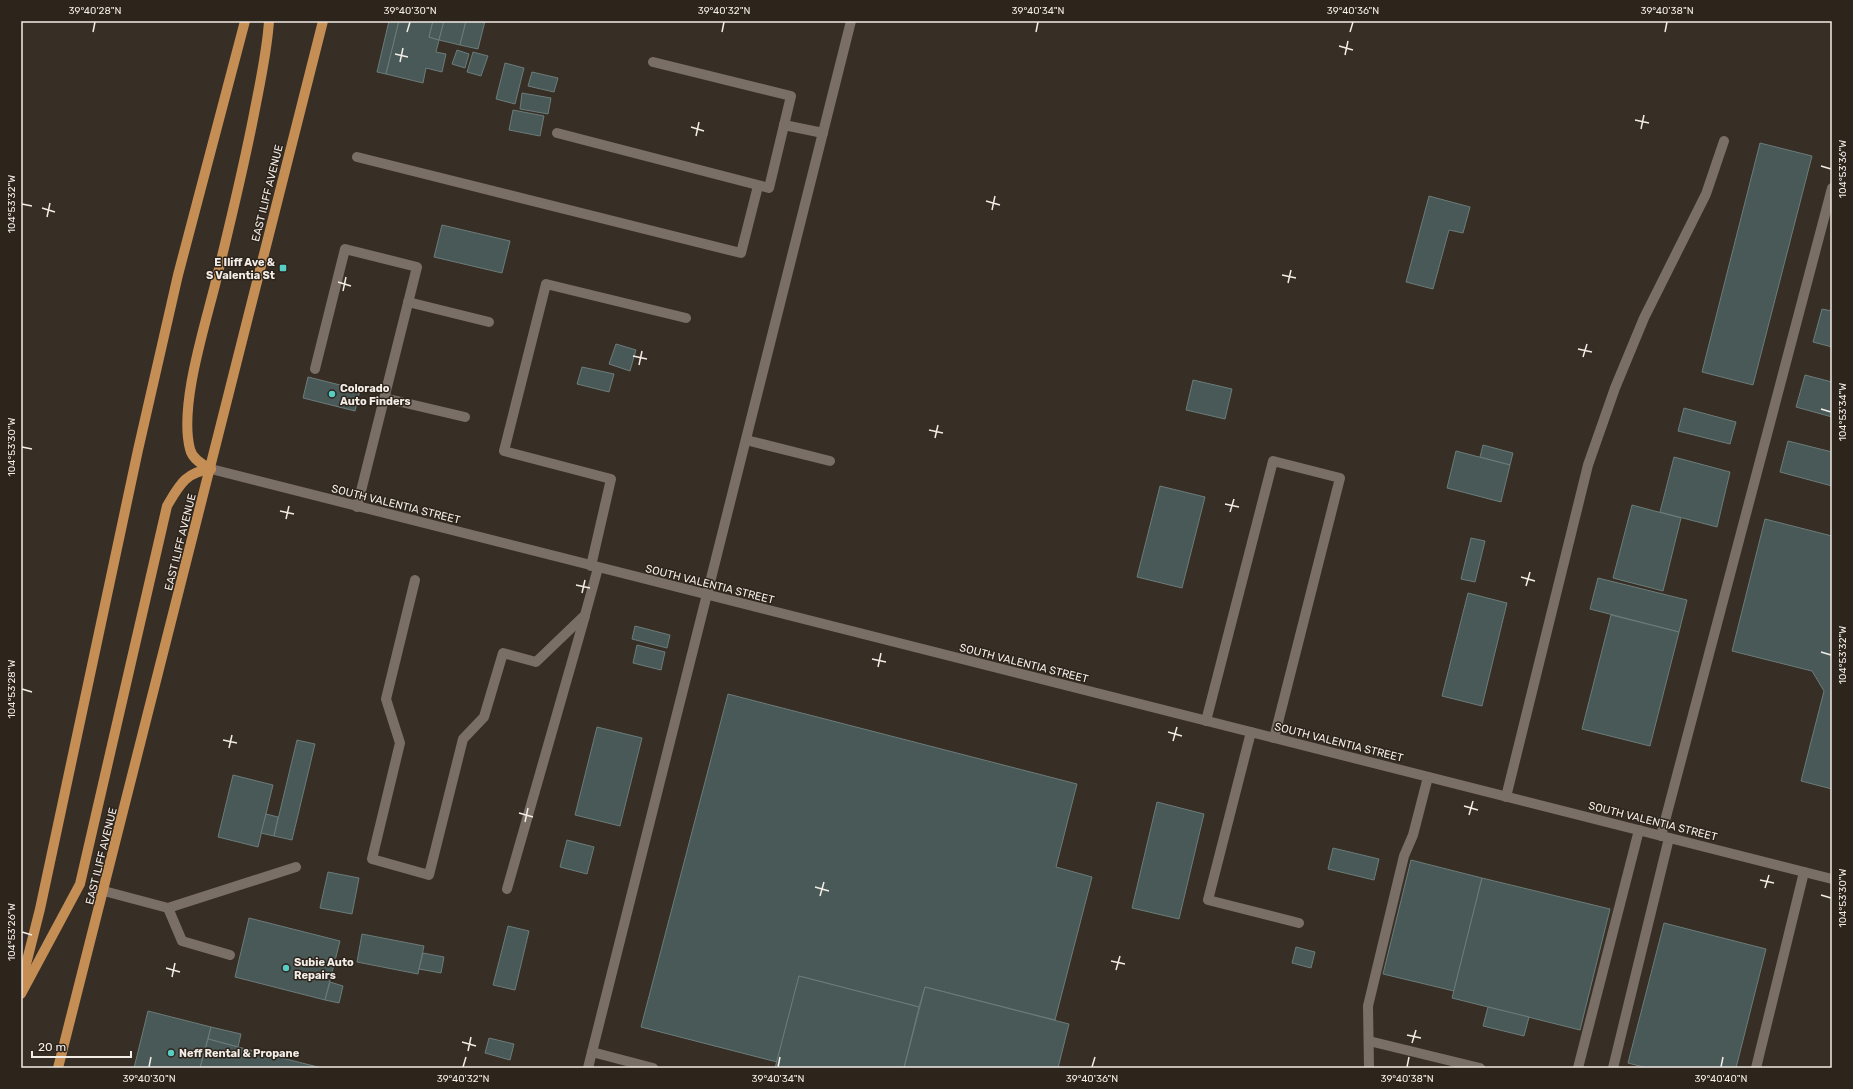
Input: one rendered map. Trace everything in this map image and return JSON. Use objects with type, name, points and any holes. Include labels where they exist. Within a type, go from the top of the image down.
[{"type":"main road","points":[[21,984],[40,909],[138,450],[175,290],[245,21]]},
{"type":"main road","points":[[211,469],[198,462],[190,451],[188,436],[188,405],[199,350],[248,144],[268,45],[269,21]]},
{"type":"main road","name":"EAST ILIFF AVENUE","points":[[58,1068],[211,469],[323,21]]},
{"type":"main road","points":[[21,994],[80,884],[167,506],[180,484],[198,471],[211,469]]},
{"type":"street","points":[[588,1068],[851,21]]},
{"type":"street","points":[[557,133],[769,188],[791,96],[653,62]]},
{"type":"street","points":[[784,125],[823,133]]},
{"type":"street","points":[[1506,797],[1588,465],[1615,388],[1644,318],[1706,194],[1724,141]]},
{"type":"street","points":[[357,157],[741,253],[758,186]]},
{"type":"street","points":[[1612,1068],[1665,837],[1832,188]]},
{"type":"street","points":[[314,369],[345,249],[417,267],[357,507]]},
{"type":"street","points":[[507,889],[585,615],[612,479],[504,451],[546,284],[686,318]]},
{"type":"street","points":[[408,302],[489,322]]},
{"type":"street","points":[[384,398],[466,418]]},
{"type":"street","points":[[746,440],[830,461]]},
{"type":"street","points":[[1206,721],[1273,461],[1340,478],[1274,738]]},
{"type":"street","name":"SOUTH VALENTIA STREET","points":[[211,469],[1832,879]]},
{"type":"street","points":[[415,580],[386,699],[400,743],[372,858],[429,875],[463,740],[484,717],[503,653],[536,662],[585,615]]},
{"type":"street","points":[[1251,732],[1208,900],[1299,923]]},
{"type":"street","points":[[1369,1068],[1368,1006],[1404,856],[1413,835],[1428,777]]},
{"type":"street","points":[[1578,1068],[1639,830]]},
{"type":"street","points":[[104,891],[168,908],[296,867]]},
{"type":"street","points":[[1756,1068],[1804,872]]},
{"type":"street","points":[[168,908],[182,941],[230,955]]},
{"type":"street","points":[[1369,1041],[1480,1068]]},
{"type":"street","points":[[592,1052],[653,1068]]},
{"type":"building","points":[[389,21],[399,21],[386,74],[377,72]]},
{"type":"building","points":[[399,21],[433,21],[429,37],[439,40],[436,52],[446,54],[442,72],[426,68],[423,83],[386,74]]},
{"type":"building","points":[[433,21],[444,21],[439,40],[429,37]]},
{"type":"building","points":[[444,21],[466,21],[460,45],[439,40]]},
{"type":"building","points":[[466,21],[485,21],[478,49],[460,45]]},
{"type":"building","points":[[457,50],[469,54],[465,68],[452,64]]},
{"type":"building","points":[[473,52],[488,56],[481,76],[467,72]]},
{"type":"building","points":[[505,63],[524,68],[515,104],[496,99]]},
{"type":"building","points":[[532,72],[558,78],[554,92],[528,86]]},
{"type":"building","points":[[522,93],[551,98],[548,114],[520,109]]},
{"type":"building","points":[[513,110],[544,116],[540,136],[509,130]]},
{"type":"building","points":[[1760,143],[1812,156],[1753,385],[1702,372]]},
{"type":"building","points":[[1429,196],[1470,207],[1463,233],[1449,230],[1433,289],[1406,282]]},
{"type":"building","points":[[442,225],[510,241],[502,273],[434,257]]},
{"type":"building","points":[[1822,309],[1832,311],[1832,347],[1813,342]]},
{"type":"building","points":[[616,344],[636,350],[630,371],[609,364]]},
{"type":"building","points":[[582,367],[614,374],[609,392],[577,384]]},
{"type":"building","points":[[1805,375],[1832,382],[1832,417],[1796,407]]},
{"type":"building","name":"Colorado Auto Finders","points":[[308,377],[360,390],[355,411],[303,398]]},
{"type":"building","points":[[1193,380],[1232,389],[1225,419],[1186,410]]},
{"type":"building","points":[[1684,408],[1736,422],[1730,444],[1678,431]]},
{"type":"building","points":[[1788,441],[1832,452],[1832,486],[1780,472]]},
{"type":"building","points":[[1483,445],[1513,453],[1510,465],[1480,457]]},
{"type":"building","points":[[1456,451],[1510,465],[1501,502],[1447,488]]},
{"type":"building","points":[[1674,457],[1730,472],[1717,527],[1660,512]]},
{"type":"building","points":[[1160,486],[1205,497],[1182,588],[1137,577]]},
{"type":"building","points":[[1632,505],[1681,518],[1663,591],[1613,578]]},
{"type":"building","points":[[1765,519],[1832,536],[1832,789],[1801,781],[1824,691],[1812,671],[1732,651]]},
{"type":"building","points":[[1471,538],[1485,541],[1475,582],[1461,579]]},
{"type":"building","points":[[1598,578],[1687,600],[1679,632],[1590,609]]},
{"type":"building","points":[[1468,593],[1507,603],[1482,706],[1442,696]]},
{"type":"building","points":[[1611,615],[1679,632],[1650,746],[1582,729]]},
{"type":"building","points":[[635,626],[670,635],[667,648],[632,639]]},
{"type":"building","points":[[637,645],[665,652],[661,670],[633,663]]},
{"type":"building","points":[[728,694],[1077,784],[1056,867],[1092,877],[1055,1020],[925,987],[919,1007],[799,976],[777,1062],[641,1027]]},
{"type":"building","points":[[597,727],[642,738],[620,826],[575,815]]},
{"type":"building","points":[[297,740],[315,744],[292,840],[274,836]]},
{"type":"building","points":[[233,775],[273,785],[258,847],[218,837]]},
{"type":"building","points":[[1157,802],[1204,814],[1179,919],[1132,908]]},
{"type":"building","points":[[266,814],[278,817],[274,836],[261,833]]},
{"type":"building","points":[[567,840],[594,847],[587,874],[560,867]]},
{"type":"building","points":[[1333,848],[1379,859],[1374,880],[1328,869]]},
{"type":"building","points":[[1411,860],[1482,878],[1454,991],[1383,974]]},
{"type":"building","points":[[328,872],[359,878],[352,914],[320,908]]},
{"type":"building","points":[[1482,878],[1610,909],[1580,1030],[1452,998]]},
{"type":"building","name":"Subie Auto Repairs","points":[[249,918],[340,941],[325,1000],[235,977]]},
{"type":"building","points":[[1664,923],[1766,949],[1736,1068],[1647,1068],[1628,1063]]},
{"type":"building","points":[[508,926],[529,931],[515,990],[493,985]]},
{"type":"building","points":[[362,934],[424,946],[418,974],[357,962]]},
{"type":"building","points":[[1296,947],[1315,952],[1311,968],[1292,963]]},
{"type":"building","points":[[423,953],[444,957],[441,973],[419,969]]},
{"type":"building","points":[[799,976],[919,1007],[904,1068],[775,1068]]},
{"type":"building","points":[[330,982],[343,986],[339,1003],[325,1000]]},
{"type":"building","points":[[925,987],[1069,1024],[1058,1068],[904,1068]]},
{"type":"building","points":[[1488,1007],[1529,1017],[1524,1036],[1483,1026]]},
{"type":"building","name":"Neff Rental & Propane","points":[[148,1011],[211,1027],[200,1068],[134,1068]]},
{"type":"building","points":[[211,1027],[241,1034],[238,1047],[208,1039]]},
{"type":"building","points":[[489,1038],[514,1044],[510,1060],[485,1053]]},
{"type":"building","points":[[208,1039],[238,1047],[322,1068],[200,1068]]},
{"type":"place","name":"E Iliff Ave & S Valentia St","points":[[283,268]]},
{"type":"place","name":"Colorado Auto Finders","points":[[332,394]]},
{"type":"place","name":"Subie Auto Repairs","points":[[286,968]]},
{"type":"place","name":"Neff Rental & Propane","points":[[171,1053]]}]
